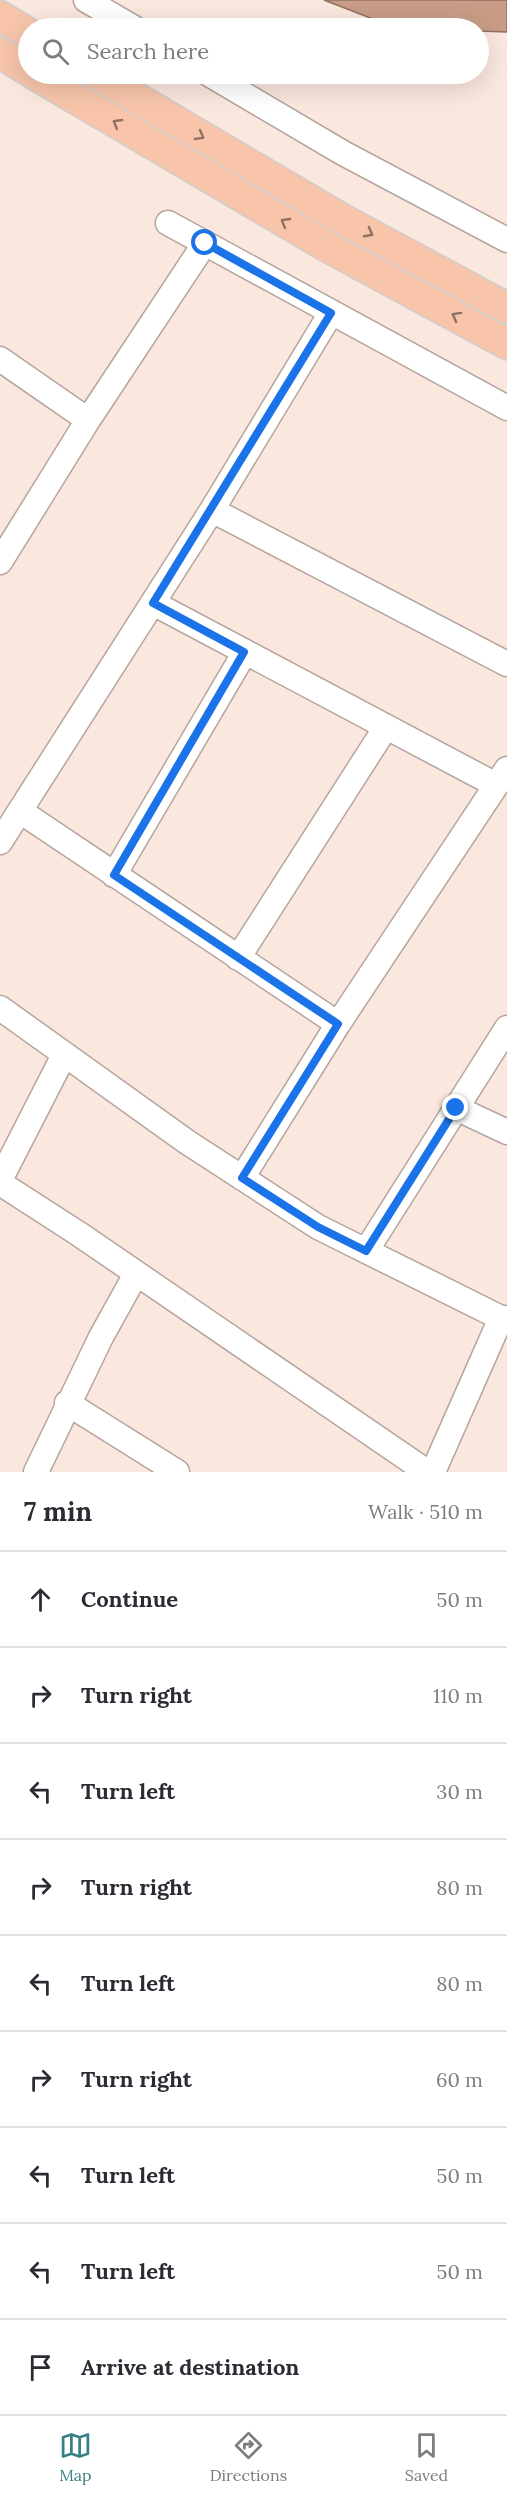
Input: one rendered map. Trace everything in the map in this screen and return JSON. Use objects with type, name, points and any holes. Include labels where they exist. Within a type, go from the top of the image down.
[{"type":"main road","points":[[0,16],[18,27]]},
{"type":"main road","points":[[0,53],[18,64]]},
{"type":"main road","points":[[51,84],[326,246],[507,344]]},
{"type":"main road","points":[[113,84],[342,219],[507,308]]},
{"type":"street","points":[[86,0],[117,18]]},
{"type":"street","points":[[226,84],[343,153],[507,240]]},
{"type":"street","points":[[168,223],[507,408]]},
{"type":"street","points":[[0,562],[88,420],[205,243]]},
{"type":"street","points":[[0,842],[212,510],[331,313]]},
{"type":"street","points":[[0,359],[88,420]]},
{"type":"street","points":[[212,510],[507,664]]},
{"type":"street","points":[[153,603],[386,727],[502,777],[338,1024],[242,1178]]},
{"type":"street","points":[[114,875],[244,652]]},
{"type":"street","points":[[238,958],[386,727]]},
{"type":"street","points":[[20,811],[338,1024]]},
{"type":"street","points":[[0,1008],[187,1142],[318,1227],[504,1318],[433,1472]]},
{"type":"street","points":[[366,1251],[507,1028]]},
{"type":"street","points":[[64,1055],[0,1181],[427,1472]]},
{"type":"street","points":[[456,1108],[507,1132]]},
{"type":"street","points":[[36,1472],[67,1403],[136,1274]]},
{"type":"street","points":[[67,1403],[177,1472]]},
{"type":"shaded area","points":[[324,0],[507,0],[507,32],[489,31],[489,18],[370,18]]},
{"type":"route","points":[[205,243],[331,313],[153,603],[244,652],[114,875],[338,1024],[242,1178],[318,1227],[366,1251],[456,1108]]}]
